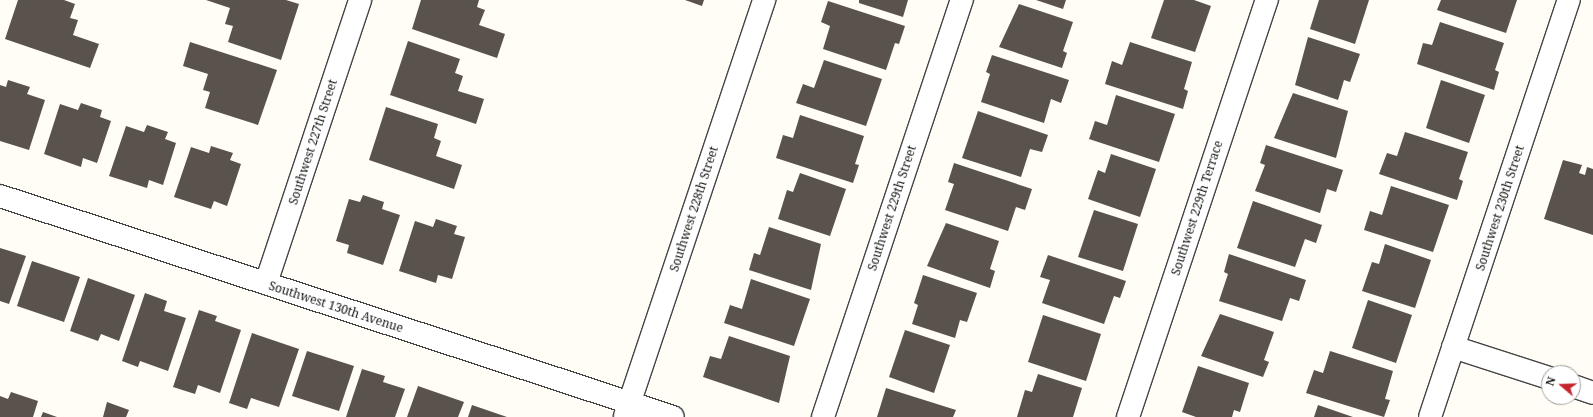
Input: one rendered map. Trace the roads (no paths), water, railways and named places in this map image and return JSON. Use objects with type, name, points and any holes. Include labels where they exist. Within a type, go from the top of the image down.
[{"type":"street","name":"Southwest 227th Street","points":[[266,283],[360,0]]},
{"type":"street","name":"Southwest 228th Street","points":[[627,410],[764,0]]},
{"type":"street","name":"Southwest 229th Street","points":[[823,417],[962,0]]},
{"type":"street","name":"Southwest 229th Terrace","points":[[1128,417],[1267,0]]},
{"type":"street","name":"Southwest 230th Street","points":[[1430,417],[1569,0]]},
{"type":"street","name":"Southwest 130th Avenue","points":[[0,196],[266,283],[627,410],[673,417]]},
{"type":"street","points":[[1453,347],[1541,375]]},
{"type":"street","points":[[1581,389],[1593,393]]}]
